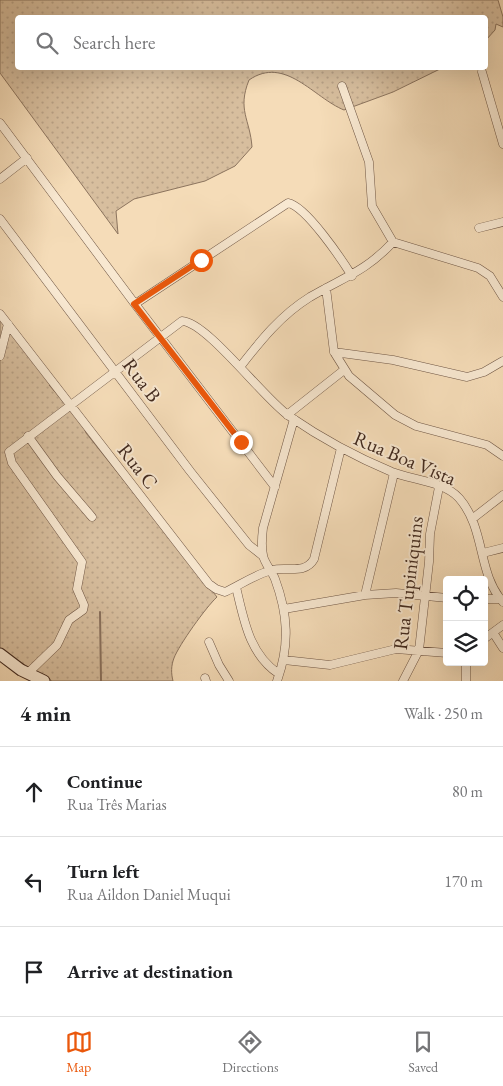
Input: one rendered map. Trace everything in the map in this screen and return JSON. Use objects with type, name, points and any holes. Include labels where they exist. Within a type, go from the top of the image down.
[{"type":"street","points":[[482,72],[502,140]]},
{"type":"street","points":[[342,86],[369,162],[372,206],[393,242],[481,270],[493,280],[503,296]]},
{"type":"street","points":[[0,123],[134,304],[161,336],[275,487]]},
{"type":"street","points":[[0,179],[27,158]]},
{"type":"street","points":[[134,304],[288,203],[299,208],[338,254],[352,276]]},
{"type":"street","name":"Rua B","points":[[0,220],[243,537],[263,556],[272,570],[284,609],[287,633],[284,660],[278,677]]},
{"type":"street","points":[[479,228],[503,222]]},
{"type":"street","points":[[240,367],[283,317],[326,288],[352,276],[372,263],[393,242]]},
{"type":"street","points":[[326,288],[334,352],[344,370],[371,395],[403,419],[416,426],[486,445],[503,456]]},
{"type":"street","name":"Rua C","points":[[0,314],[209,584],[222,592],[272,570]]},
{"type":"street","name":"Rua Boa Vista","points":[[161,336],[182,321],[190,322],[199,328],[240,367],[260,391],[290,417],[341,448],[394,473],[440,487],[456,496],[472,519],[478,532],[488,575],[502,600]]},
{"type":"street","points":[[0,356],[8,324]]},
{"type":"street","points":[[28,673],[57,645],[69,620],[83,610],[84,605],[77,589],[82,562],[10,458],[9,452],[161,336]]},
{"type":"street","points":[[334,352],[385,359],[467,376],[484,372],[503,361]]},
{"type":"street","points":[[263,556],[263,528],[275,487],[290,417],[344,370]]},
{"type":"street","points":[[28,436],[57,476],[92,517]]},
{"type":"street","points":[[272,570],[304,569],[313,562],[341,448]]},
{"type":"street","points":[[365,594],[394,473]]},
{"type":"street","name":"Rua Tupiniquins","points":[[403,681],[419,650],[429,565],[430,534],[440,487]]},
{"type":"street","points":[[472,519],[503,495]]},
{"type":"street","points":[[483,553],[503,548]]},
{"type":"street","points":[[236,587],[252,644],[278,677]]},
{"type":"street","points":[[284,609],[365,594],[396,593],[443,598]]},
{"type":"street","points":[[488,599],[502,600]]},
{"type":"street","points":[[488,637],[503,625]]},
{"type":"street","points":[[494,634],[503,648]]},
{"type":"street","points":[[209,642],[218,665],[229,681]]},
{"type":"street","points":[[284,660],[330,665],[390,650],[443,653]]},
{"type":"street","points":[[0,654],[28,673],[44,681]]},
{"type":"street","points":[[466,666],[466,681]]},
{"type":"shaded area","points":[[0,0],[498,0],[503,17],[503,27],[496,24],[495,30],[488,38],[488,15],[15,15],[15,70],[438,70],[393,92],[344,110],[287,75],[275,72],[262,74],[249,80],[244,107],[252,147],[235,166],[205,181],[134,199],[116,211],[118,234],[0,73]]},
{"type":"shaded area","points":[[0,318],[51,383],[49,385],[82,423],[86,433],[217,597],[200,617],[177,652],[172,667],[173,681],[52,681],[0,650]]},
{"type":"waterway","points":[[100,612],[101,681]]},
{"type":"route","points":[[201,260],[134,304],[161,336],[241,442]]}]
